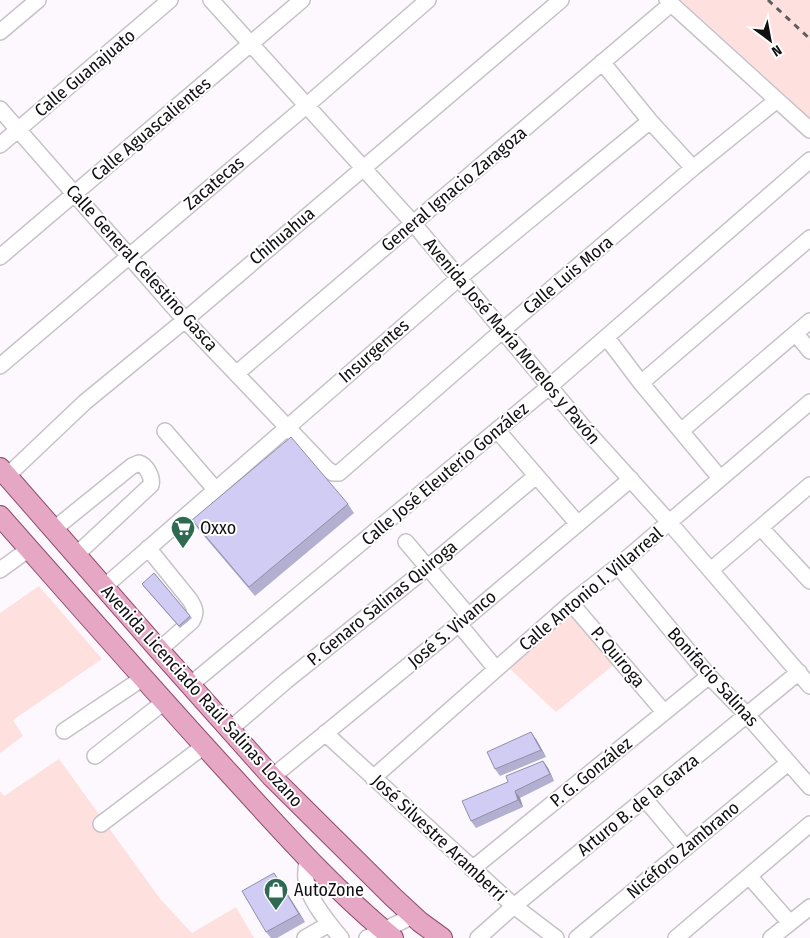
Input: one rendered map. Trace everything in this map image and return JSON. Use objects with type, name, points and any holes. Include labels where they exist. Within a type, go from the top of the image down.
[{"type":"main road","name":"Avenida Licenciado Raúl Salinas Lozano","points":[[3,472],[272,777],[413,916],[442,938]]},
{"type":"main road","name":"Avenida Licenciado Raúl Salinas Lozano","points":[[0,516],[164,702],[307,859],[364,915],[381,936]]},
{"type":"street","points":[[0,32],[38,0]]},
{"type":"street","name":"Calle Guanajuato","points":[[0,145],[170,0]]},
{"type":"street","name":"Avenida José María Morelos y Pavón","points":[[211,0],[413,223],[585,429],[669,522],[810,686]]},
{"type":"street","name":"Calle Aguascalientes","points":[[0,257],[302,0]]},
{"type":"street","name":"Zacatecas","points":[[0,366],[428,0]]},
{"type":"street","name":"Chihuahua","points":[[3,472],[561,0]]},
{"type":"street","points":[[669,2],[810,130]]},
{"type":"street","name":"General Ignacio Zaragoza","points":[[237,374],[602,62],[669,2]]},
{"type":"street","points":[[602,62],[650,121],[693,168]]},
{"type":"street","name":"Calle Luis Mora","points":[[340,473],[503,330],[693,168],[777,100]]},
{"type":"street","name":"Calle General Celestino Gasca","points":[[0,108],[185,320],[327,469],[333,473],[340,473]]},
{"type":"street","name":"Insurgentes","points":[[104,587],[285,427],[459,278],[650,121]]},
{"type":"street","name":"Calle José Eleuterio González","points":[[190,685],[550,386],[810,160]]},
{"type":"street","points":[[641,383],[810,238]]},
{"type":"street","points":[[681,431],[810,322]]},
{"type":"street","points":[[796,334],[810,351]]},
{"type":"street","points":[[606,338],[720,478]]},
{"type":"street","name":"Calle Antonio I. Villarreal","points":[[373,778],[571,603],[618,566],[810,402]]},
{"type":"street","points":[[165,430],[215,489]]},
{"type":"street","points":[[497,430],[578,524]]},
{"type":"street","points":[[53,530],[132,466],[139,463],[143,464],[152,479],[151,485],[76,555]]},
{"type":"street","name":"P. Genaro Salinas Quiroga","points":[[229,730],[536,476]]},
{"type":"street","name":"José S. Vivanco","points":[[272,777],[464,620],[630,480]]},
{"type":"street","points":[[711,570],[809,488]]},
{"type":"street","points":[[761,528],[810,581]]},
{"type":"street","points":[[406,542],[464,620],[496,669]]},
{"type":"street","points":[[148,548],[190,600],[196,614],[192,621],[159,650]]},
{"type":"street","points":[[0,570],[30,549]]},
{"type":"street","name":"Bonifacio Salinas","points":[[618,566],[709,676],[747,715],[810,787]]},
{"type":"street","name":"P. Quiroga","points":[[571,603],[664,712]]},
{"type":"street","name":"Arturo B. de la Garza","points":[[478,938],[514,906],[799,672]]},
{"type":"street","name":"P. G. González","points":[[472,868],[709,676]]},
{"type":"street","points":[[64,732],[143,678]]},
{"type":"street","points":[[95,756],[164,702]]},
{"type":"street","name":"José Silvestre Aramberri","points":[[325,732],[514,906],[556,938]]},
{"type":"street","points":[[101,824],[204,746]]},
{"type":"street","name":"Nicéforo Zambrano","points":[[577,938],[788,763]]},
{"type":"street","points":[[645,799],[686,848]]},
{"type":"street","points":[[676,938],[810,824]]},
{"type":"street","points":[[307,859],[305,878],[307,885],[329,924],[341,938]]},
{"type":"street","points":[[749,876],[790,923]]},
{"type":"street","points":[[771,938],[810,906]]},
{"type":"street","points":[[381,936],[413,916]]},
{"type":"street","points":[[305,938],[329,924]]},
{"type":"shaded area","points":[[681,0],[810,0],[810,118]]},
{"type":"shaded area","points":[[39,586],[102,659],[13,720],[23,736],[0,753],[0,613]]},
{"type":"shaded area","points":[[569,611],[617,662],[556,712],[509,668]]},
{"type":"shaded area","points":[[59,759],[161,900],[192,933],[236,907],[254,938],[0,938],[0,791],[4,796]]},
{"type":"building","points":[[291,437],[348,504],[249,587],[192,520]]},
{"type":"building","points":[[154,573],[190,616],[179,626],[142,584]]},
{"type":"building","points":[[531,732],[541,750],[495,769],[487,752]]},
{"type":"building","points":[[543,761],[550,774],[515,791],[518,800],[471,821],[462,801],[508,782],[506,776]]},
{"type":"building","name":"AutoZone","points":[[274,873],[299,914],[266,932],[242,891]]},
{"type":"railway","points":[[768,0],[810,39]]},
{"type":"place","name":"Oxxo","points":[[183,549]]},
{"type":"place","name":"AutoZone","points":[[276,911]]}]
